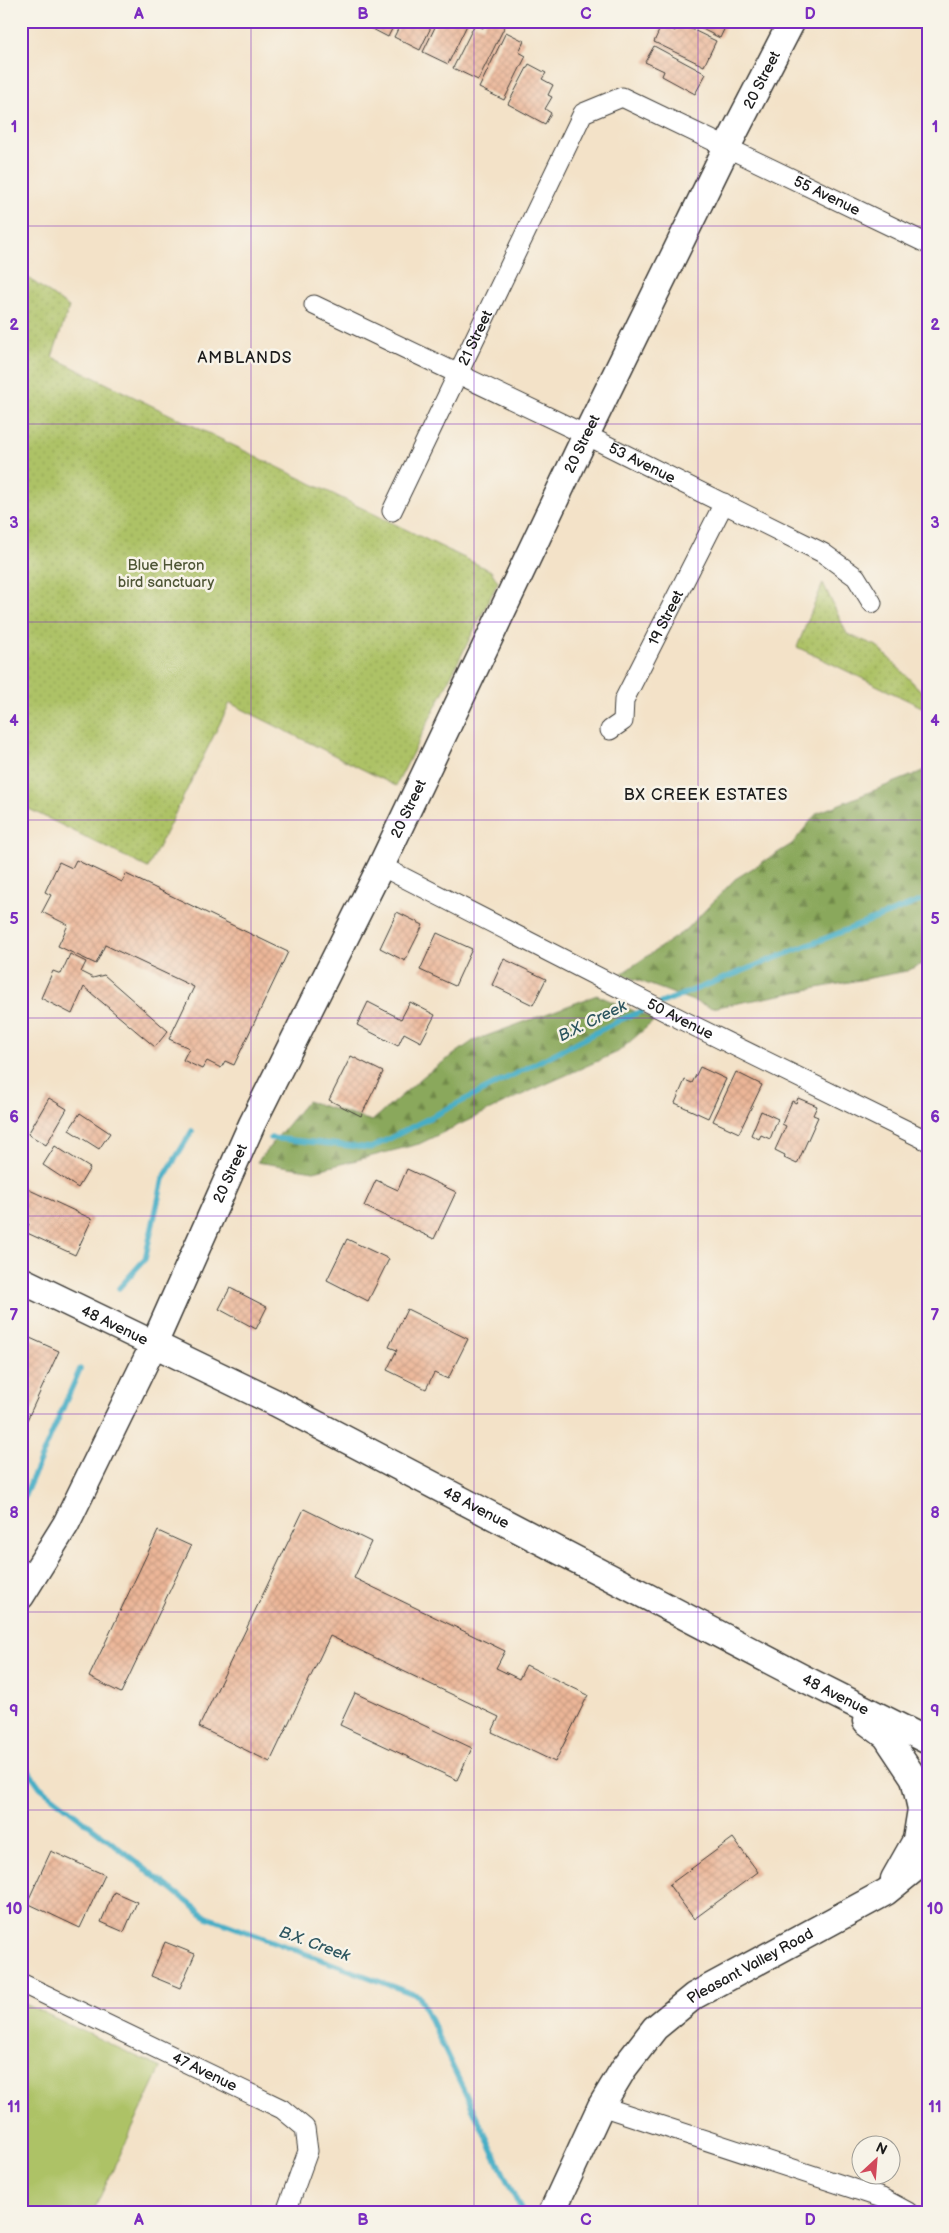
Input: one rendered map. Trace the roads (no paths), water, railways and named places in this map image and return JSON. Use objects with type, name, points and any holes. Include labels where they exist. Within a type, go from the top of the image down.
[{"type":"street","name":"20 Street","points":[[21,1596],[66,1524],[154,1344],[252,1124],[382,866],[586,435],[727,147],[792,21]]},
{"type":"street","name":"55 Avenue","points":[[559,165],[583,113],[622,97],[928,244]]},
{"type":"street","name":"21 Street","points":[[392,511],[559,165]]},
{"type":"street","name":"53 Avenue","points":[[314,305],[586,435],[822,553],[856,577],[872,603]]},
{"type":"street","name":"19 Street","points":[[610,730],[623,721],[624,700],[724,503]]},
{"type":"street","name":"50 Avenue","points":[[382,866],[668,1013],[928,1141]]},
{"type":"street","name":"48 Avenue","points":[[21,1280],[276,1403],[803,1678],[928,1741]]},
{"type":"street","points":[[803,1678],[886,1736],[914,1778],[921,1809],[916,1840],[886,1892]]},
{"type":"street","name":"Pleasant Valley Road","points":[[552,2212],[601,2106],[624,2068],[655,2028],[694,1996],[886,1892],[928,1858]]},
{"type":"street","points":[[886,1892],[928,1874]]},
{"type":"street","name":"47 Avenue","points":[[21,1983],[282,2109],[305,2128],[308,2150],[286,2212]]},
{"type":"street","points":[[601,2106],[882,2198],[908,2212]]},
{"type":"waterway","name":"B.X. Creek","points":[[661,1003],[928,898]]},
{"type":"waterway","name":"B.X. Creek","points":[[271,1138],[371,1148],[620,1020],[650,1008]]},
{"type":"waterway","name":"B.X. Creek","points":[[119,1288],[145,1259],[163,1179],[192,1131]]},
{"type":"waterway","name":"B.X. Creek","points":[[21,1504],[80,1369]]},
{"type":"waterway","name":"B.X. Creek","points":[[21,1760],[40,1787],[207,1917],[419,1996],[522,2212]]},
{"type":"district","name":"AMBLANDS","points":[[245,357]]},
{"type":"district","name":"BX CREEK ESTATES","points":[[706,794]]},
{"type":"park label","name":"Blue Heron bird sanctuary","points":[[166,574]]}]
